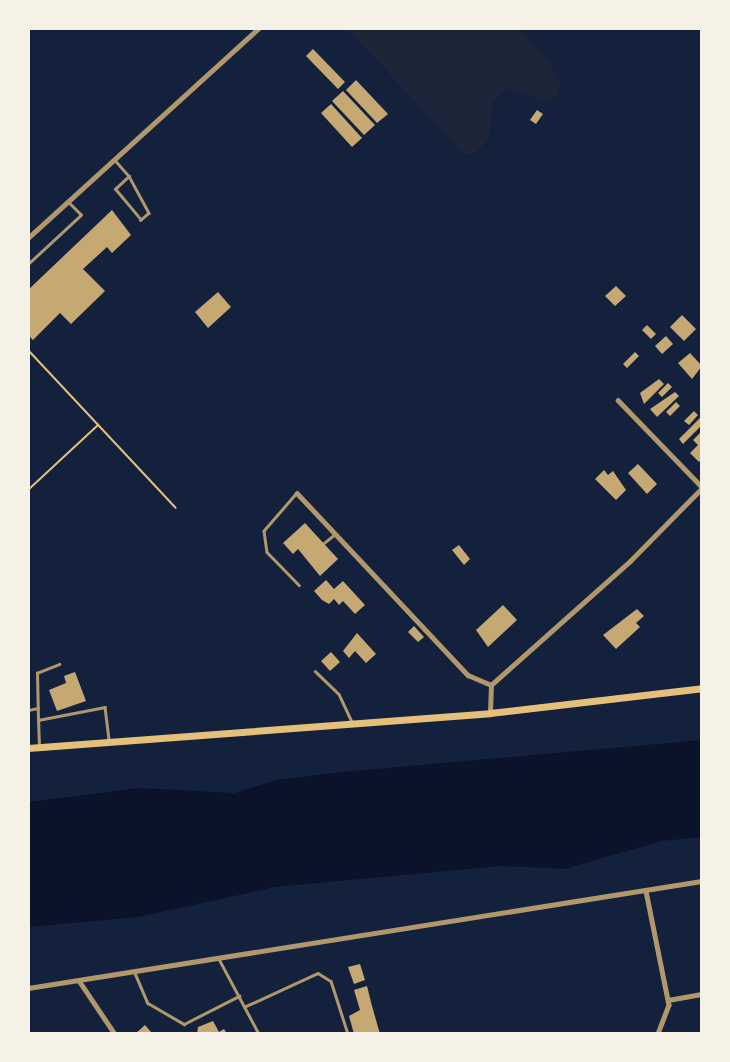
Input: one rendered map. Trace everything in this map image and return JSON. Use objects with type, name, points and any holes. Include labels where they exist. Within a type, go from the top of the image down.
[{"type":"main road","points":[[28,748],[490,713],[702,688]]},
{"type":"street","points":[[28,238],[260,28]]},
{"type":"street","points":[[490,713],[491,685],[630,561],[702,487],[618,400]]},
{"type":"street","points":[[297,493],[468,675],[491,685]]},
{"type":"street","points":[[28,988],[80,982],[702,881]]},
{"type":"street","points":[[646,891],[668,1000],[668,1016],[658,1034]]},
{"type":"street","points":[[80,982],[115,1034]]},
{"type":"street","points":[[668,1000],[702,993]]},
{"type":"lane","points":[[115,160],[129,176],[149,213],[141,220],[115,189],[129,176]]},
{"type":"lane","points":[[28,264],[81,215],[68,202]]},
{"type":"lane","points":[[297,493],[264,531],[267,552],[299,586]]},
{"type":"lane","points":[[324,543],[334,535]]},
{"type":"lane","points":[[38,747],[37,673],[59,664]]},
{"type":"lane","points":[[315,671],[339,694],[354,725]]},
{"type":"lane","points":[[28,710],[38,708]]},
{"type":"lane","points":[[38,720],[105,708],[109,743]]},
{"type":"lane","points":[[219,959],[259,1034]]},
{"type":"lane","points":[[135,973],[148,1003],[184,1024],[239,996]]},
{"type":"lane","points":[[244,1007],[318,973],[331,981],[348,1034]]},
{"type":"path","points":[[28,350],[176,508]]},
{"type":"path","points":[[28,490],[98,425]]},
{"type":"shaded area","points":[[347,28],[518,28],[550,63],[561,84],[557,95],[547,102],[509,88],[493,101],[489,139],[476,152],[465,155]]},
{"type":"shaded area","points":[[702,740],[702,837],[662,841],[565,869],[501,866],[275,887],[139,917],[28,927],[28,802],[139,788],[234,793],[277,780],[341,772]]},
{"type":"building","points":[[313,49],[345,82],[338,89],[306,56]]},
{"type":"building","points":[[356,80],[388,114],[377,123],[346,90]]},
{"type":"building","points":[[343,91],[375,125],[364,135],[332,101]]},
{"type":"building","points":[[331,104],[362,138],[352,147],[321,113]]},
{"type":"building","points":[[537,110],[543,114],[536,124],[530,120]]},
{"type":"building","points":[[112,210],[131,235],[112,253],[107,247],[83,269],[105,291],[71,324],[60,313],[33,340],[28,335],[28,290]]},
{"type":"building","points":[[616,286],[626,296],[615,306],[605,296]]},
{"type":"building","points":[[218,292],[231,307],[208,328],[195,312]]},
{"type":"building","points":[[682,315],[696,329],[684,341],[670,327]]},
{"type":"building","points":[[647,325],[656,334],[651,339],[642,330]]},
{"type":"building","points":[[666,336],[673,344],[662,354],[655,346]]},
{"type":"building","points":[[635,352],[639,356],[627,368],[623,364]]},
{"type":"building","points":[[690,353],[702,366],[692,379],[678,363]]},
{"type":"building","points":[[659,379],[664,384],[644,404],[640,393]]},
{"type":"building","points":[[668,383],[672,387],[662,397],[658,393]]},
{"type":"building","points":[[675,392],[679,396],[657,417],[650,409]]},
{"type":"building","points":[[676,402],[680,406],[670,416],[666,412]]},
{"type":"building","points":[[694,411],[698,415],[689,425],[684,421]]},
{"type":"building","points":[[702,416],[702,425],[683,444],[679,439]]},
{"type":"building","points":[[702,431],[702,459],[699,462],[690,453],[698,445],[693,440]]},
{"type":"building","points":[[638,464],[657,484],[647,494],[628,473]]},
{"type":"building","points":[[604,470],[608,475],[613,471],[626,490],[616,500],[595,479]]},
{"type":"building","points":[[305,523],[338,559],[320,576],[298,549],[293,554],[283,543]]},
{"type":"building","points":[[459,545],[470,559],[464,565],[452,550]]},
{"type":"building","points":[[326,580],[334,589],[343,581],[365,605],[355,614],[343,601],[339,605],[334,599],[329,604],[322,600],[314,591]]},
{"type":"building","points":[[503,605],[517,620],[488,647],[476,630]]},
{"type":"building","points":[[637,609],[644,616],[636,623],[640,627],[616,649],[603,635]]},
{"type":"building","points":[[414,626],[424,637],[418,642],[408,632]]},
{"type":"building","points":[[357,633],[376,654],[366,663],[355,651],[349,658],[343,651]]},
{"type":"building","points":[[331,652],[340,662],[330,671],[321,661]]},
{"type":"building","points":[[75,672],[86,701],[57,711],[49,690],[66,683],[64,676]]},
{"type":"building","points":[[360,964],[365,980],[354,984],[348,967]]},
{"type":"building","points":[[367,986],[380,1034],[354,1034],[349,1016],[360,1010],[354,990]]},
{"type":"building","points":[[213,1021],[219,1032],[224,1029],[227,1034],[197,1034],[198,1027]]},
{"type":"building","points":[[145,1025],[151,1032],[135,1034]]}]
